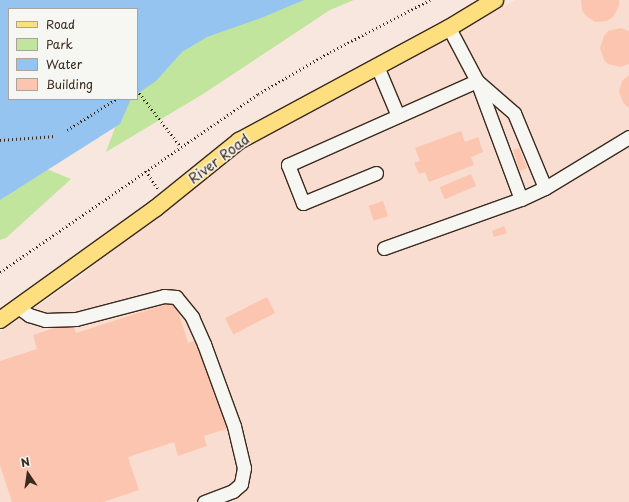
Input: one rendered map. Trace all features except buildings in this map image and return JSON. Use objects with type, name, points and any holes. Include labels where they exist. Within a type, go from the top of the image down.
[{"type":"main road","name":"River Road","points":[[0,320],[166,200],[239,140],[449,28],[495,0]]},
{"type":"lane","points":[[449,28],[477,81],[521,199]]},
{"type":"lane","points":[[377,66],[398,116]]},
{"type":"lane","points":[[376,173],[304,203],[288,165],[477,81]]},
{"type":"lane","points":[[477,81],[514,113],[545,188]]},
{"type":"lane","points":[[384,248],[521,199],[545,188],[629,137]]},
{"type":"lane","points":[[18,307],[29,315],[45,320],[76,319],[164,296],[176,297],[192,317],[204,344],[234,426],[244,468],[241,484],[233,491],[204,502]]},
{"type":"path","points":[[0,272],[258,94],[330,52],[430,0]]},
{"type":"path","points":[[138,91],[181,147]]},
{"type":"path","points":[[67,130],[114,100]]},
{"type":"path","points":[[0,140],[56,136]]},
{"type":"path","points":[[146,172],[166,200]]},
{"type":"shaded area","points":[[516,0],[629,0],[629,502],[0,502],[0,332],[78,278],[242,147]]},
{"type":"green space","points":[[285,0],[354,0],[330,10],[203,94],[106,152],[120,114],[127,100],[138,100],[138,82],[186,44]]},
{"type":"green space","points":[[37,165],[71,179],[6,238],[0,240],[0,189]]},
{"type":"water","points":[[0,0],[304,0],[261,18],[207,37],[182,52],[156,81],[138,93],[138,8],[8,8],[8,100],[131,100],[120,124],[0,200]]}]
